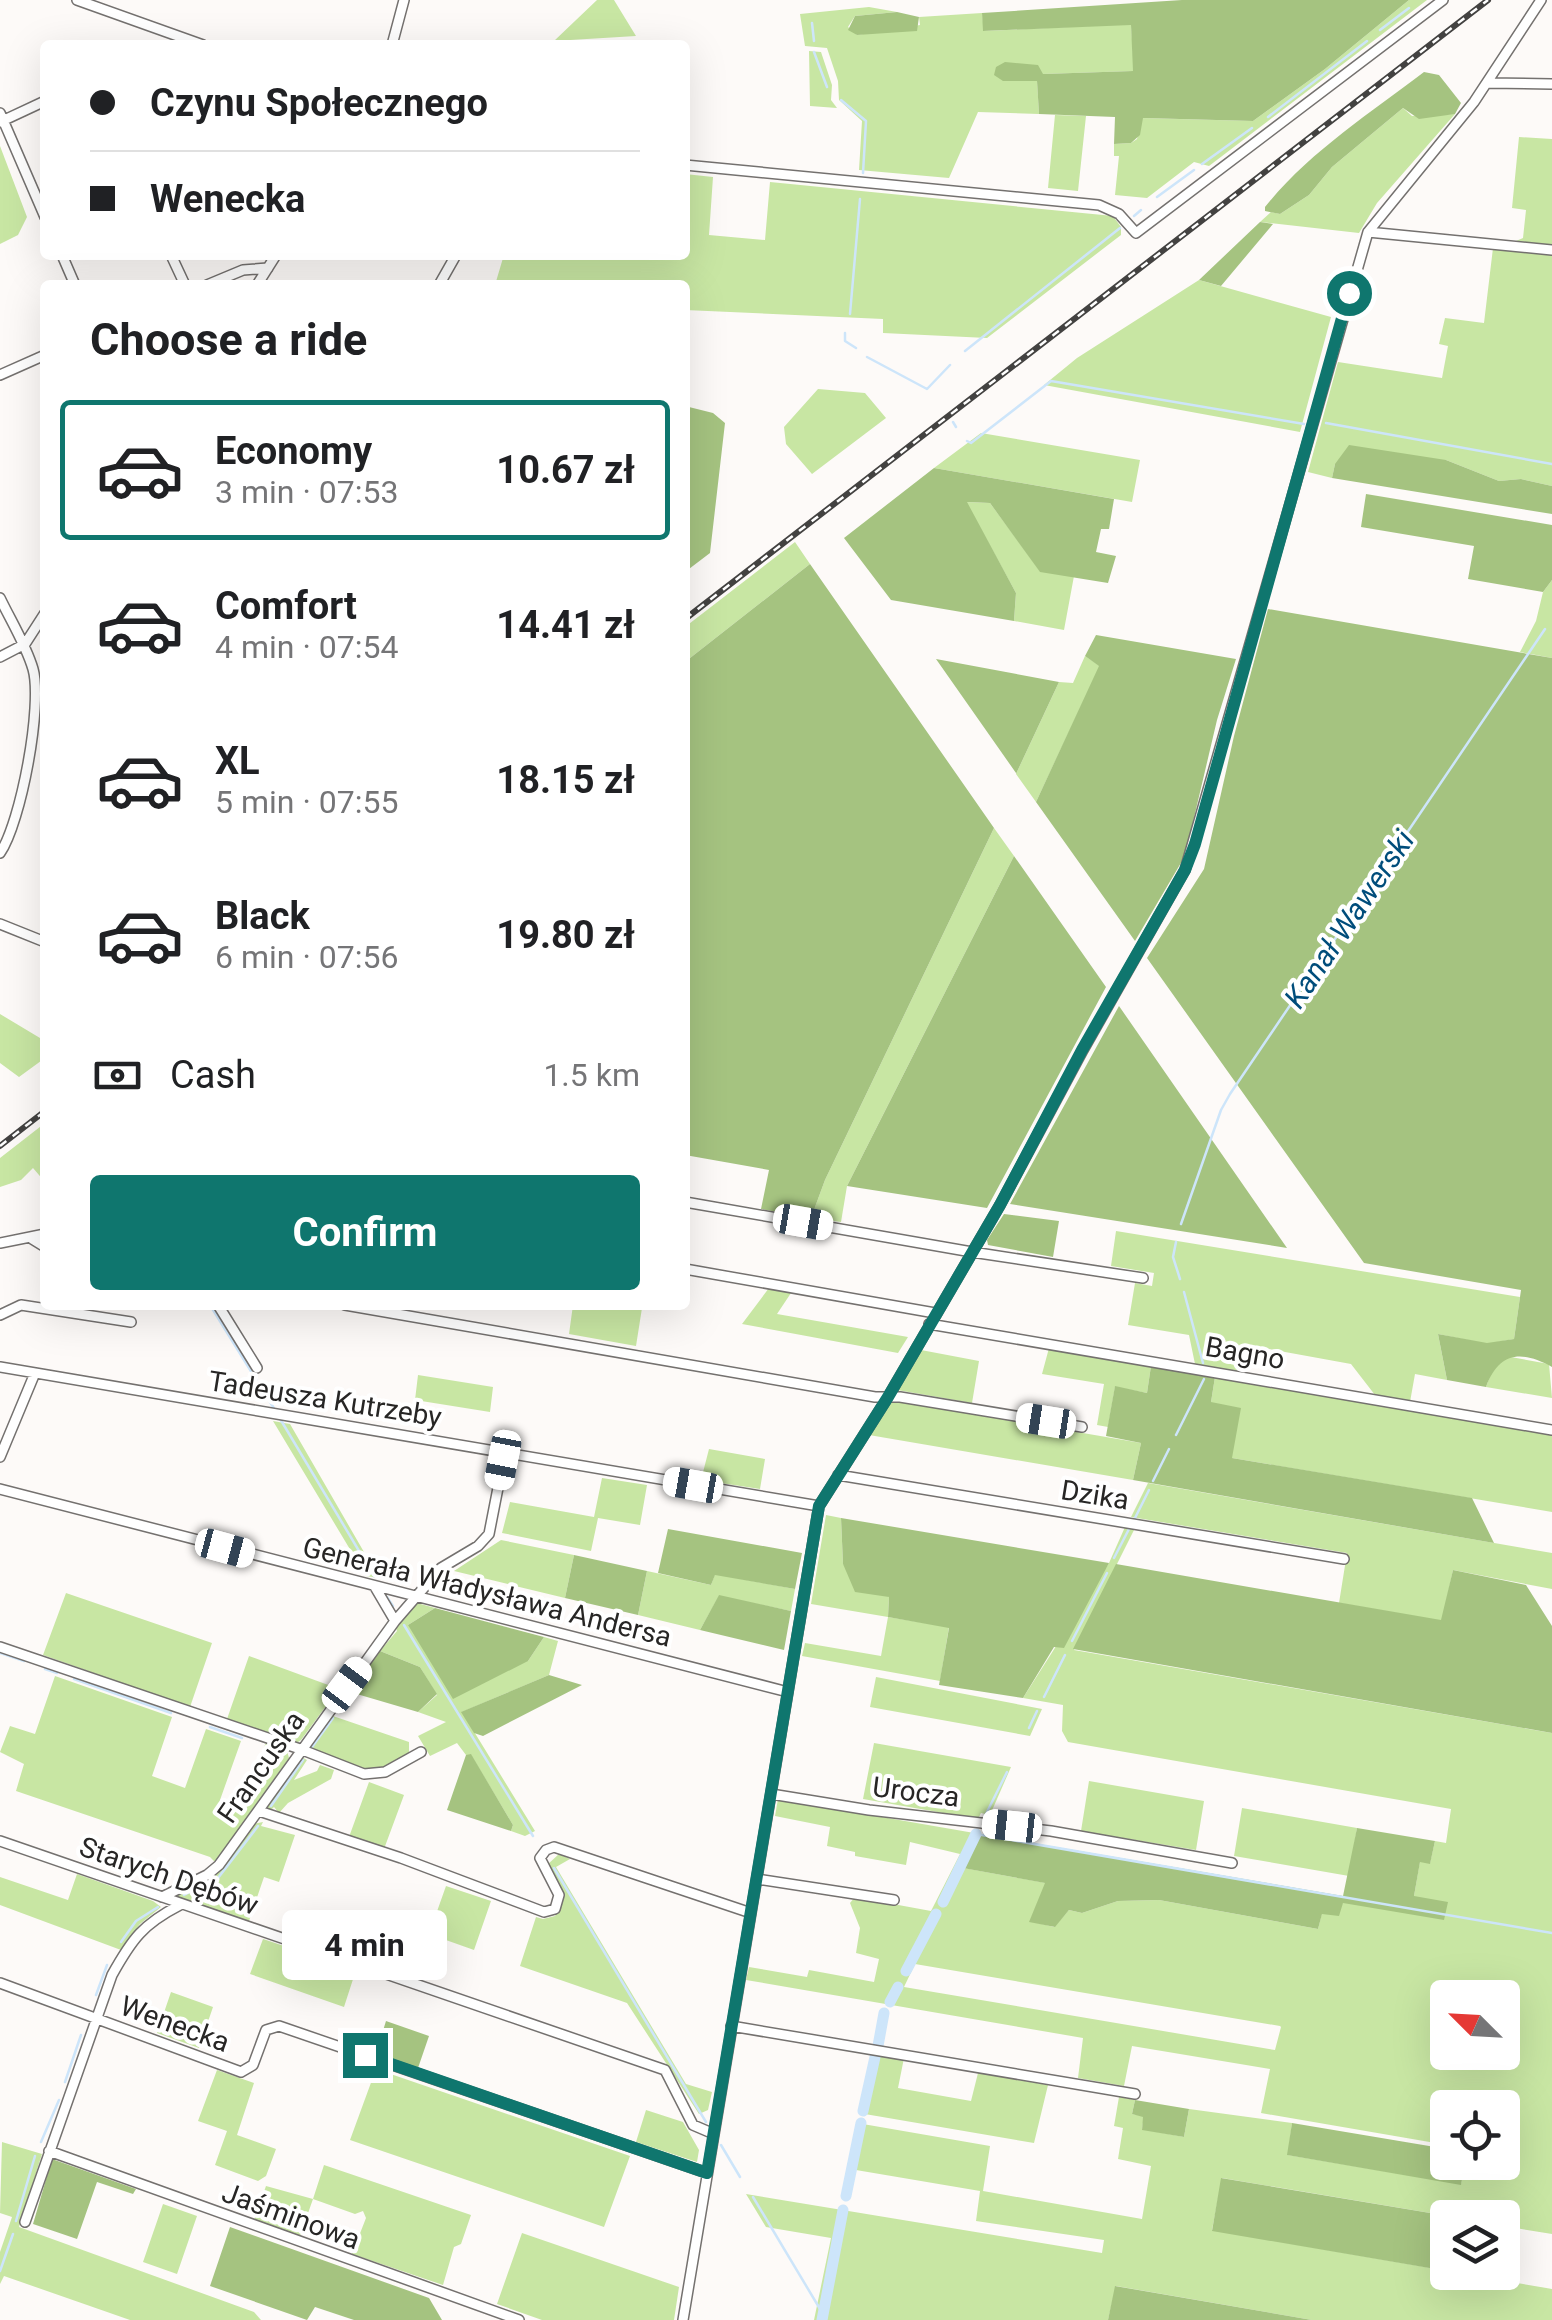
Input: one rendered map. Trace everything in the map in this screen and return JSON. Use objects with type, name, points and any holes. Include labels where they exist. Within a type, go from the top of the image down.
[{"type":"street","points":[[76,0],[188,40]]},
{"type":"street","points":[[393,40],[404,0]]},
{"type":"street","points":[[690,165],[1099,206],[1119,214],[1136,233],[1443,0]]},
{"type":"street","points":[[683,2320],[819,1506],[972,1252],[1190,857],[1368,232],[1487,83],[1542,0]]},
{"type":"street","points":[[167,40],[171,34]]},
{"type":"street","points":[[1487,83],[1552,84]]},
{"type":"street","points":[[40,104],[1,118],[40,205]]},
{"type":"street","points":[[1368,232],[1552,250]]},
{"type":"street","points":[[260,280],[273,260]]},
{"type":"street","points":[[219,280],[243,270],[268,268]]},
{"type":"street","points":[[0,375],[40,358]]},
{"type":"street","points":[[0,598],[35,677],[21,806],[0,853]]},
{"type":"street","points":[[0,657],[22,646],[40,621]]},
{"type":"street","points":[[0,924],[40,940]]},
{"type":"street","points":[[690,1203],[1144,1278]]},
{"type":"street","points":[[0,1244],[40,1236]]},
{"type":"street","points":[[32,1239],[40,1244]]},
{"type":"street","points":[[690,1270],[935,1313]]},
{"type":"street","points":[[0,1315],[21,1305],[40,1308]]},
{"type":"street","points":[[53,1310],[131,1322]]},
{"type":"street","points":[[221,1310],[258,1368]]},
{"type":"street","points":[[374,1310],[875,1397],[1082,1428]]},
{"type":"street","name":"Bagno","points":[[929,1324],[1552,1430]]},
{"type":"street","name":"Tadeusza Kutrzeby","points":[[0,1367],[819,1506]]},
{"type":"street","points":[[0,1457],[34,1373]]},
{"type":"street","name":"Francuska","points":[[162,1896],[207,1875],[219,1865],[394,1621],[441,1568],[478,1546],[489,1534],[505,1452]]},
{"type":"street","name":"Dzika","points":[[838,1475],[1344,1559]]},
{"type":"street","name":"Generała Władysława Andersa","points":[[0,1489],[788,1692]]},
{"type":"street","points":[[374,1587],[394,1621]]},
{"type":"street","points":[[0,1647],[374,1775],[421,1752]]},
{"type":"street","name":"Urocza","points":[[771,1794],[1050,1832],[1232,1863]]},
{"type":"street","points":[[259,1811],[544,1912],[555,1909],[559,1895],[541,1864],[542,1854],[554,1846],[751,1913]]},
{"type":"street","name":"Starych Dębów","points":[[0,1841],[664,2070],[693,2126],[714,2134]]},
{"type":"street","points":[[757,1879],[894,1900]]},
{"type":"street","points":[[25,2222],[112,1975],[144,1926],[180,1905]]},
{"type":"street","name":"Wenecka","points":[[0,1983],[241,2072],[253,2065],[266,2030],[279,2026],[707,2173]]},
{"type":"street","points":[[731,2026],[1135,2094]]},
{"type":"street","name":"Jaśminowa","points":[[49,2152],[519,2320]]},
{"type":"green space","points":[[597,0],[614,0],[636,36],[570,40],[555,40]]},
{"type":"green space","points":[[1182,0],[1409,0],[1325,69],[1253,121],[1143,118],[1140,135],[1131,143],[1114,144],[1115,117],[1039,114],[1037,81],[1003,81],[994,75],[996,67],[1005,62],[1038,65],[1043,74],[1133,71],[1131,25],[983,31],[982,13]]},
{"type":"green space","points":[[1409,0],[1427,0],[1209,166],[1194,162],[1147,198],[1115,195],[1119,156],[1114,156],[1114,144],[1137,139],[1142,118],[1253,121],[1325,69]]},
{"type":"green space","points":[[869,7],[897,12],[855,16],[848,27],[857,35],[920,25],[919,17],[982,13],[984,31],[1131,24],[1134,71],[1043,74],[1003,81],[1037,80],[1039,114],[978,112],[949,178],[859,170],[862,121],[839,100],[838,81],[827,48],[805,46],[800,14]]},
{"type":"green space","points":[[897,12],[919,17],[917,31],[857,35],[848,30],[855,16]]},
{"type":"green space","points":[[809,51],[821,52],[832,85],[831,100],[837,108],[810,106]]},
{"type":"green space","points":[[1424,72],[1439,75],[1461,103],[1455,114],[1419,119],[1403,108],[1332,167],[1309,195],[1280,214],[1265,211],[1282,187],[1320,152]]},
{"type":"green space","points":[[1403,108],[1412,116],[1455,114],[1377,203],[1359,233],[1260,222],[1271,212],[1280,214],[1309,195],[1332,167]]},
{"type":"green space","points":[[1055,115],[1086,116],[1078,191],[1048,188]]},
{"type":"green space","points":[[1519,137],[1552,139],[1552,245],[1516,241],[1523,238],[1526,210],[1512,208]]},
{"type":"green space","points":[[0,146],[27,217],[18,235],[0,244]]},
{"type":"green space","points":[[690,175],[713,177],[709,235],[765,240],[770,182],[1113,216],[1121,227],[1121,235],[987,338],[883,333],[883,319],[690,310],[690,280],[496,280],[502,260],[690,260]]},
{"type":"green space","points":[[1260,222],[1273,224],[1221,286],[1199,280]]},
{"type":"green space","points":[[1493,248],[1552,253],[1552,486],[1521,479],[1499,481],[1446,460],[1335,464],[1332,478],[1308,472],[1338,362],[1442,378],[1448,346],[1439,344],[1445,318],[1484,323]]},
{"type":"green space","points":[[1199,280],[1331,317],[1300,432],[1044,385],[1077,358]]},
{"type":"green space","points":[[818,389],[865,393],[886,418],[812,474],[786,444],[784,427]]},
{"type":"green space","points":[[690,407],[713,413],[725,423],[710,553],[690,568]]},
{"type":"green space","points":[[981,433],[1140,460],[1132,502],[934,468]]},
{"type":"green space","points":[[1349,445],[1446,460],[1499,481],[1521,479],[1552,486],[1552,514],[1332,478],[1335,464]]},
{"type":"green space","points":[[934,468],[1114,499],[1109,529],[1101,529],[1096,552],[1116,556],[1108,583],[1040,572],[990,503],[967,502],[1016,593],[1014,621],[891,600],[844,538]]},
{"type":"green space","points":[[1366,494],[1552,525],[1552,580],[1543,592],[1468,579],[1474,546],[1361,527]]},
{"type":"green space","points":[[966,502],[990,503],[1040,571],[1074,576],[1064,630],[1014,621],[1016,593]]},
{"type":"green space","points":[[795,542],[810,564],[690,658],[690,623]]},
{"type":"green space","points":[[810,564],[994,828],[825,1180],[811,1218],[761,1209],[769,1170],[690,1156],[690,658]]},
{"type":"green space","points":[[1552,580],[1552,658],[1520,652],[1536,621],[1543,592]]},
{"type":"green space","points":[[1268,609],[1552,658],[1552,1367],[1530,1358],[1512,1358],[1497,1367],[1486,1387],[1447,1380],[1438,1334],[1487,1343],[1514,1339],[1521,1290],[1364,1263],[1147,958],[1204,869]]},
{"type":"green space","points":[[1096,635],[1236,659],[1217,720],[1185,856],[1135,941],[1036,802],[1099,666],[1085,656]]},
{"type":"green space","points":[[1085,656],[1100,666],[1036,802],[1016,774],[1059,682],[1073,683]]},
{"type":"green space","points":[[936,659],[1059,682],[1016,774],[1016,773]]},
{"type":"green space","points":[[994,828],[1014,856],[847,1186],[841,1222],[811,1218],[825,1180]]},
{"type":"green space","points":[[1014,856],[1106,987],[987,1208],[847,1186]]},
{"type":"green space","points":[[1119,1006],[1287,1248],[1010,1204]]},
{"type":"green space","points":[[0,1014],[40,1038],[40,1062],[19,1077],[0,1063]]},
{"type":"green space","points":[[40,1127],[40,1176],[33,1168],[21,1180],[0,1187],[0,1158]]},
{"type":"green space","points":[[1004,1214],[1059,1221],[1053,1257],[988,1245],[987,1240]]},
{"type":"green space","points":[[1116,1231],[1520,1297],[1514,1339],[1487,1344],[1438,1334],[1447,1380],[1415,1374],[1410,1402],[1375,1395],[1351,1364],[1242,1344],[1237,1372],[1195,1364],[1189,1335],[1128,1325],[1135,1283],[1152,1286],[1154,1273],[1111,1266]]},
{"type":"green space","points":[[769,1288],[793,1290],[777,1314],[908,1337],[898,1353],[742,1324]]},
{"type":"green space","points":[[572,1310],[642,1310],[636,1346],[569,1334]]},
{"type":"green space","points":[[1049,1348],[1151,1366],[1147,1393],[1115,1387],[1108,1427],[1097,1425],[1104,1384],[1042,1374]]},
{"type":"green space","points":[[921,1350],[979,1361],[972,1403],[897,1390]]},
{"type":"green space","points":[[1511,1357],[1549,1364],[1552,1398],[1486,1387],[1497,1365]]},
{"type":"green space","points":[[1151,1366],[1215,1377],[1211,1402],[1241,1408],[1232,1458],[1472,1498],[1494,1543],[1133,1480],[1141,1443],[1106,1436],[1115,1386],[1147,1393]]},
{"type":"green space","points":[[418,1375],[493,1387],[490,1412],[415,1400]]},
{"type":"green space","points":[[1215,1377],[1552,1434],[1552,1512],[1232,1458],[1211,1402]]},
{"type":"green space","points":[[891,1400],[1141,1443],[1133,1480],[869,1435]]},
{"type":"green space","points":[[273,1421],[290,1424],[379,1578],[366,1576]]},
{"type":"green space","points":[[709,1449],[765,1459],[760,1489],[701,1480]]},
{"type":"green space","points":[[602,1478],[647,1485],[640,1525],[598,1518],[591,1551],[502,1533],[510,1502],[594,1517]]},
{"type":"green space","points":[[1148,1483],[1552,1553],[1552,1589],[1453,1570],[1442,1621],[1339,1603],[1347,1553],[1131,1517]]},
{"type":"green space","points":[[826,1515],[841,1518],[843,1564],[889,1597],[888,1617],[811,1604]]},
{"type":"green space","points":[[841,1518],[1109,1563],[1064,1648],[1054,1647],[1023,1698],[939,1685],[949,1628],[888,1617],[889,1597],[855,1592],[843,1564]]},
{"type":"green space","points":[[1125,1527],[1134,1530],[1074,1650],[1552,1733],[1552,2234],[1520,2229],[1520,2200],[1430,2200],[1430,2213],[1222,2178],[1212,2230],[1430,2268],[1430,2290],[1520,2290],[1520,2283],[1552,2289],[1552,2320],[1312,2320],[1116,2286],[1108,2320],[814,2320],[831,2238],[766,2227],[746,2194],[1102,2253],[1104,2240],[976,2221],[980,2191],[856,2170],[850,2199],[842,2197],[857,2123],[990,2146],[983,2191],[1142,2219],[1151,2166],[1118,2159],[1123,2128],[1114,2126],[1119,2097],[1135,2100],[1132,2114],[1144,2116],[1142,2129],[1184,2137],[1189,2109],[1292,2123],[1288,2155],[1461,2184],[1462,2180],[1520,2180],[1520,2090],[1430,2090],[1430,2142],[1261,2113],[1270,2069],[1132,2046],[1124,2086],[1078,2078],[1083,2038],[746,1980],[749,1967],[807,1977],[809,1970],[874,1982],[879,1959],[856,1953],[860,1928],[850,1903],[855,1897],[931,1911],[960,1854],[910,1842],[906,1865],[855,1856],[855,1852],[827,1846],[830,1827],[775,1816],[778,1799],[980,1834],[964,1868],[1046,1883],[1030,1921],[1054,1927],[1069,1910],[1082,1913],[1118,1901],[1159,1900],[1318,1929],[1322,1913],[1343,1903],[1414,1896],[1420,1861],[1430,1863],[1435,1841],[1446,1843],[1451,1809],[1068,1742],[1062,1731],[1063,1705],[1023,1698],[1109,1563]],"holes":[[[915,1964],[1280,2026],[1275,2050],[904,1987]]]},
{"type":"green space","points":[[668,1529],[802,1553],[795,1589],[715,1575],[711,1585],[658,1573]]},
{"type":"green space","points":[[501,1540],[574,1555],[565,1598],[454,1571]]},
{"type":"green space","points":[[574,1555],[647,1571],[638,1615],[565,1598]]},
{"type":"green space","points":[[1116,1564],[1441,1620],[1453,1570],[1526,1585],[1552,1626],[1552,1733],[1073,1649]]},
{"type":"green space","points":[[647,1571],[711,1585],[715,1574],[795,1589],[791,1611],[719,1596],[700,1630],[638,1615]]},
{"type":"green space","points":[[66,1593],[212,1643],[190,1707],[43,1655]]},
{"type":"green space","points":[[719,1595],[791,1611],[784,1650],[700,1630]]},
{"type":"green space","points":[[417,1603],[435,1608],[408,1625],[528,1661],[544,1637],[558,1641],[549,1675],[462,1712],[535,1831],[525,1836],[511,1831],[513,1825],[471,1755],[466,1755],[457,1743],[430,1756],[418,1736],[446,1722],[418,1712],[437,1695],[420,1667],[380,1651],[397,1631],[395,1626]]},
{"type":"green space","points":[[435,1608],[544,1637],[528,1661],[453,1699],[408,1625]]},
{"type":"green space","points":[[888,1617],[949,1627],[940,1681],[802,1656],[805,1643],[881,1656]]},
{"type":"green space","points":[[380,1651],[420,1667],[437,1694],[418,1712],[350,1692]]},
{"type":"green space","points":[[249,1656],[331,1686],[332,1698],[294,1745],[227,1719]]},
{"type":"green space","points":[[549,1675],[582,1685],[483,1736],[474,1733],[461,1712]]},
{"type":"green space","points":[[55,1676],[172,1717],[152,1776],[185,1788],[206,1729],[241,1741],[220,1800],[245,1809],[279,1755],[263,1749],[266,1743],[287,1751],[289,1758],[215,1862],[210,1857],[16,1791],[24,1764],[0,1752],[10,1726],[35,1734]]},
{"type":"green space","points":[[876,1677],[1042,1709],[1030,1736],[870,1707]]},
{"type":"green space","points":[[330,1715],[409,1742],[409,1752],[397,1762],[372,1770],[348,1765],[308,1748]]},
{"type":"green space","points":[[874,1743],[1011,1767],[990,1815],[981,1813],[978,1819],[863,1799]]},
{"type":"green space","points":[[471,1754],[513,1825],[511,1831],[447,1810],[466,1755]]},
{"type":"green space","points":[[300,1756],[307,1760],[294,1780],[317,1771],[320,1765],[334,1770],[331,1779],[288,1803],[279,1813],[274,1807],[270,1811],[267,1806]]},
{"type":"green space","points":[[1089,1781],[1204,1801],[1196,1850],[1081,1831]]},
{"type":"green space","points":[[369,1782],[404,1795],[384,1849],[349,1837]]},
{"type":"green space","points":[[1242,1808],[1357,1828],[1349,1876],[1234,1856]]},
{"type":"green space","points":[[263,1822],[261,1826],[295,1835],[279,1882],[264,1877],[249,1921],[174,1896],[215,1876],[253,1824]]},
{"type":"green space","points":[[1357,1828],[1435,1841],[1430,1864],[1420,1862],[1414,1896],[1448,1902],[1444,1920],[1343,1903],[1339,1916],[1322,1914],[1318,1929],[1159,1900],[1118,1901],[1082,1913],[1069,1910],[1055,1927],[1029,1922],[1045,1883],[963,1868],[980,1834],[1343,1896]]},
{"type":"green space","points":[[559,1854],[570,1859],[556,1867],[686,2084],[712,2092],[708,2110],[699,2114],[627,2003],[520,1966],[536,1917],[555,1916],[559,1909],[560,1890],[547,1865]]},
{"type":"green space","points":[[77,1874],[161,1907],[140,1924],[121,1950],[0,1905],[0,1877],[68,1900]]},
{"type":"green space","points":[[446,1886],[491,1901],[474,1950],[429,1934]]},
{"type":"green space","points":[[263,1939],[356,1970],[344,2007],[250,1974]]},
{"type":"green space","points":[[171,1992],[213,2007],[199,2048],[157,2033]]},
{"type":"green space","points":[[386,2021],[429,2036],[418,2068],[376,2053]]},
{"type":"green space","points":[[873,2054],[904,2058],[898,2088],[971,2101],[978,2073],[1048,2085],[1034,2143],[859,2113]]},
{"type":"green space","points":[[376,2069],[630,2156],[604,2227],[350,2140]]},
{"type":"green space","points":[[217,2070],[254,2083],[237,2135],[276,2149],[266,2176],[258,2181],[215,2165],[227,2131],[198,2121]]},
{"type":"green space","points":[[1135,2100],[1189,2109],[1184,2137],[1142,2130],[1143,2117],[1132,2114]]},
{"type":"green space","points":[[646,2110],[683,2122],[699,2150],[697,2162],[636,2142]]},
{"type":"green space","points":[[1292,2123],[1430,2146],[1430,2180],[1287,2155]]},
{"type":"green space","points":[[2,2142],[42,2154],[19,2227],[254,2312],[261,2320],[130,2320],[4,2276],[0,2284],[0,2252],[12,2217],[0,2213]]},
{"type":"green space","points":[[52,2159],[136,2189],[133,2194],[97,2182],[77,2239],[33,2224]]},
{"type":"green space","points":[[324,2165],[471,2215],[461,2244],[454,2247],[443,2285],[352,2254],[366,2218],[363,2211],[355,2214],[313,2199]]},
{"type":"green space","points":[[1221,2178],[1430,2213],[1430,2268],[1212,2231]]},
{"type":"green space","points":[[1432,2180],[1462,2180],[1461,2185]]},
{"type":"green space","points":[[266,2186],[313,2199],[300,2236],[254,2220]]},
{"type":"green space","points":[[163,2204],[197,2216],[177,2274],[143,2262]]},
{"type":"green space","points":[[230,2227],[429,2298],[442,2320],[354,2320],[315,2307],[307,2320],[210,2286]]},
{"type":"green space","points":[[522,2233],[679,2287],[674,2320],[542,2320],[497,2304]]},
{"type":"green space","points":[[1115,2286],[1312,2320],[1108,2320]]},
{"type":"waterway","points":[[1380,30],[1409,8]]},
{"type":"waterway","points":[[812,23],[814,41]]},
{"type":"waterway","points":[[1268,117],[1367,41]]},
{"type":"waterway","points":[[814,52],[827,87]]},
{"type":"waterway","points":[[841,100],[866,121],[863,173]]},
{"type":"waterway","points":[[1202,164],[1252,128]]},
{"type":"waterway","points":[[1157,197],[1194,170]]},
{"type":"waterway","points":[[850,314],[860,199]]},
{"type":"waterway","points":[[1134,216],[1141,210]]},
{"type":"waterway","points":[[965,351],[1120,228]]},
{"type":"waterway","points":[[845,333],[845,341],[856,348]]},
{"type":"waterway","points":[[867,357],[927,389],[950,365]]},
{"type":"waterway","points":[[967,441],[971,443],[1051,381],[1304,424]]},
{"type":"waterway","points":[[953,422],[956,427]]},
{"type":"waterway","points":[[1326,423],[1552,464]]},
{"type":"waterway","name":"Kanał Wawerski","points":[[1181,1224],[1230,1094],[1545,629]]},
{"type":"waterway","name":"Kanał Wawerski","points":[[1176,1242],[1173,1257],[1180,1279]]},
{"type":"waterway","name":"Kanał Wawerski","points":[[1184,1292],[1203,1363]]},
{"type":"waterway","points":[[213,1310],[275,1410]]},
{"type":"waterway","name":"Kanał Wawerski","points":[[1176,1435],[1204,1379]]},
{"type":"waterway","points":[[279,1417],[374,1576]]},
{"type":"waterway","name":"Kanał Wawerski","points":[[1153,1481],[1169,1449]]},
{"type":"waterway","name":"Kanał Wawerski","points":[[1135,1518],[1149,1490]]},
{"type":"waterway","name":"Kanał Wawerski","points":[[1114,1558],[1129,1529]]},
{"type":"waterway","name":"Kanał Wawerski","points":[[1072,1641],[1107,1573]]},
{"type":"waterway","points":[[387,1597],[393,1606]]},
{"type":"waterway","points":[[404,1625],[533,1836]]},
{"type":"waterway","points":[[0,1653],[24,1661]]},
{"type":"waterway","name":"Kanał Wawerski","points":[[1044,1697],[1065,1655]]},
{"type":"waterway","points":[[45,1669],[57,1673]]},
{"type":"waterway","points":[[74,1679],[171,1713]]},
{"type":"waterway","name":"Kanał Wawerski","points":[[1029,1728],[1037,1711]]},
{"type":"waterway","points":[[312,1747],[333,1718]]},
{"type":"waterway","points":[[210,1727],[242,1738]]},
{"type":"waterway","points":[[267,1746],[285,1752]]},
{"type":"waterway","points":[[271,1806],[303,1760]]},
{"type":"waterway","name":"Kanał Wawerski","points":[[985,1816],[1007,1772]]},
{"type":"waterway","points":[[184,1895],[218,1878],[258,1826]]},
{"type":"waterway","points":[[978,1830],[976,1834],[1552,1933]]},
{"type":"waterway","name":"Kanał Wawerski","points":[[943,1902],[976,1834]]},
{"type":"waterway","points":[[554,1868],[706,2122]]},
{"type":"waterway","points":[[121,1942],[136,1921],[158,1907]]},
{"type":"waterway","name":"Kanał Wawerski","points":[[906,1971],[936,1914]]},
{"type":"waterway","points":[[96,1995],[107,1965]]},
{"type":"waterway","name":"Kanał Wawerski","points":[[890,2002],[898,1987]]},
{"type":"waterway","name":"Kanał Wawerski","points":[[878,2046],[884,2013]]},
{"type":"waterway","points":[[65,2082],[81,2035]]},
{"type":"waterway","name":"Kanał Wawerski","points":[[863,2111],[875,2057]]},
{"type":"waterway","points":[[41,2142],[59,2100]]},
{"type":"waterway","name":"Kanał Wawerski","points":[[846,2196],[861,2123]]},
{"type":"waterway","points":[[721,2145],[740,2177]]},
{"type":"waterway","points":[[16,2221],[35,2156]]},
{"type":"waterway","points":[[753,2197],[823,2314]]},
{"type":"waterway","name":"Kanał Wawerski","points":[[822,2320],[843,2210]]},
{"type":"waterway","points":[[0,2271],[13,2234]]},
{"type":"railway","points":[[690,615],[1488,0]]},
{"type":"railway","points":[[0,1146],[40,1115]]},
{"type":"route","points":[[365,2055],[707,2173],[819,1506],[1000,1205],[1082,1050],[1185,870],[1349,293]]}]
